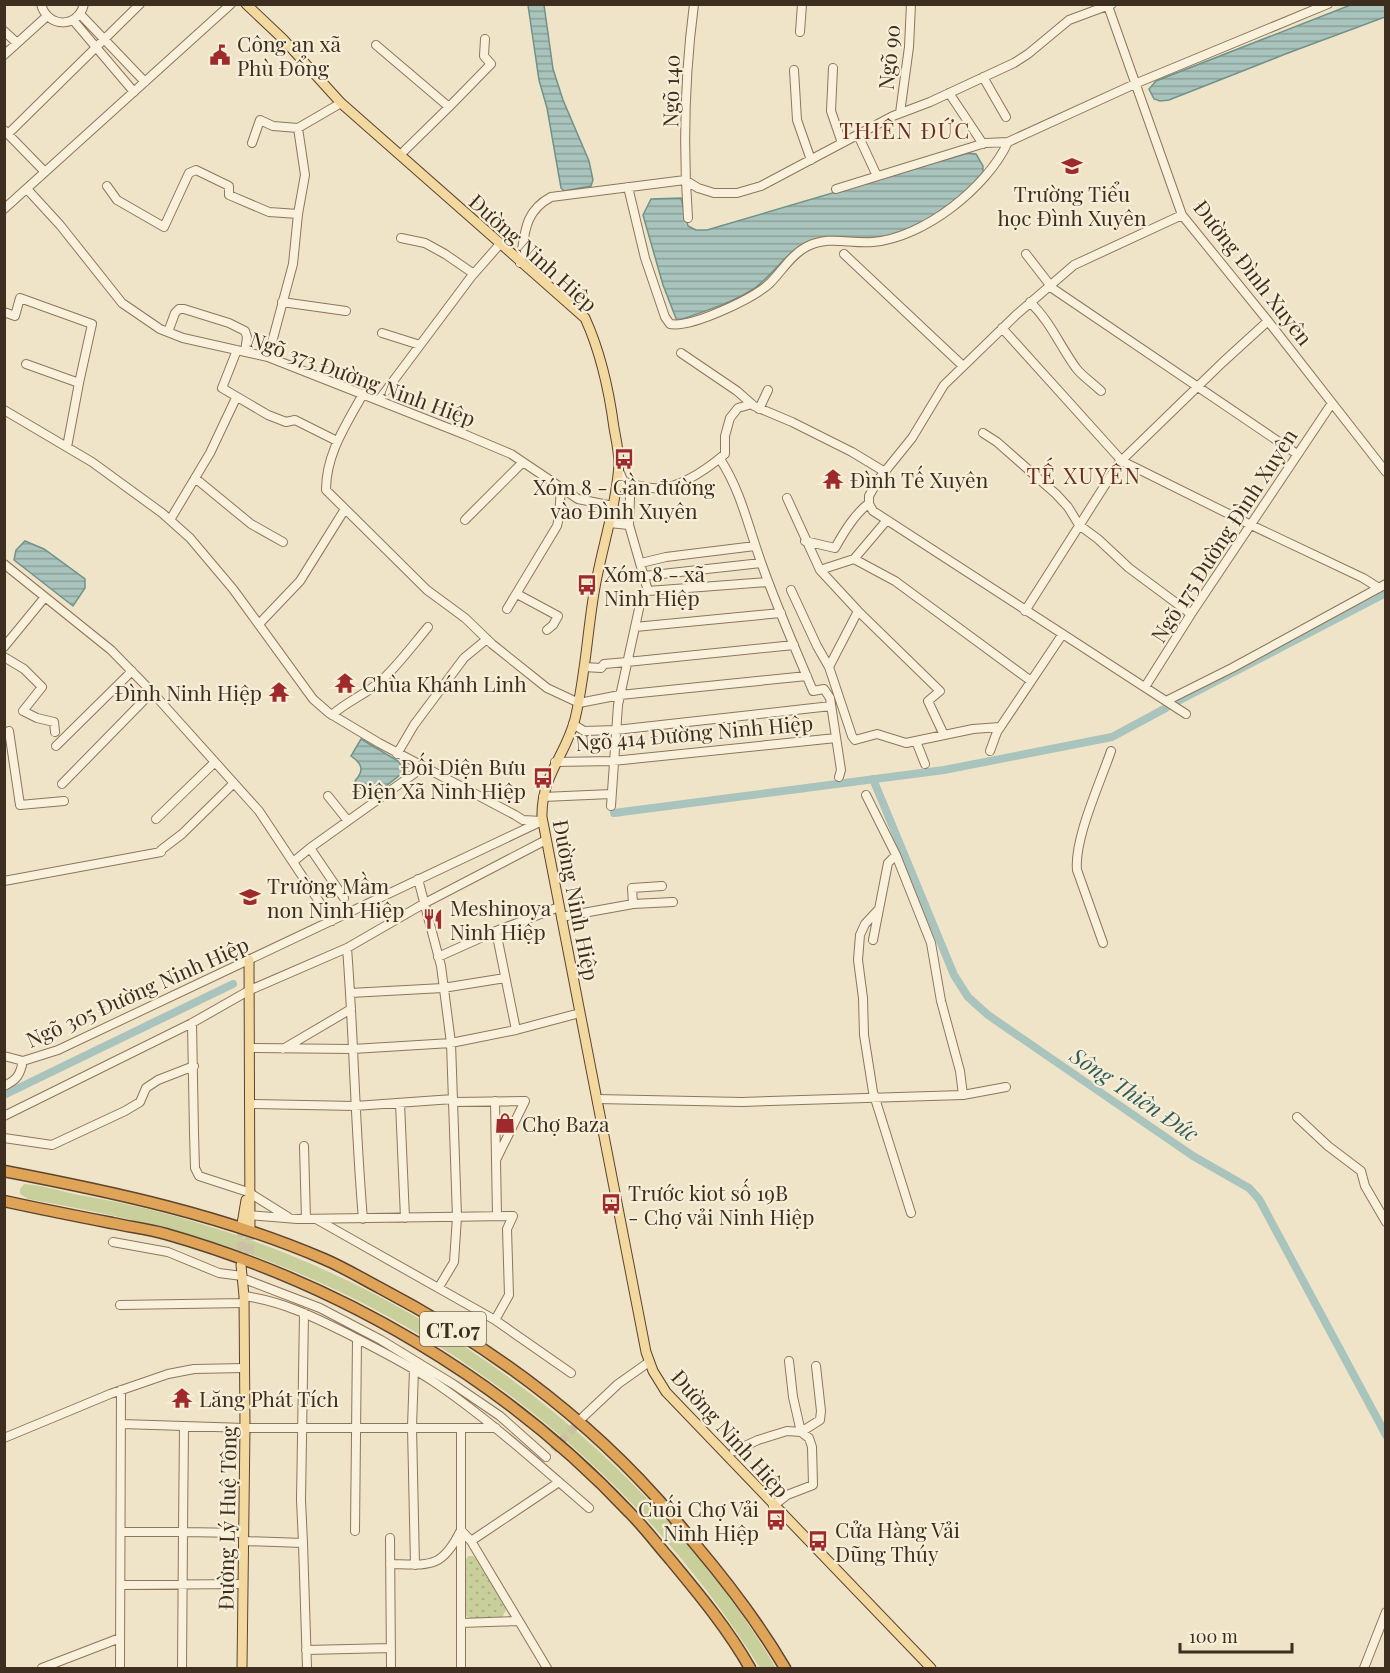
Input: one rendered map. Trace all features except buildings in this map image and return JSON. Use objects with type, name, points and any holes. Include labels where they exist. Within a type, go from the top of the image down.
[{"type":"highway","name":"CT.07","points":[[4,1171],[172,1206],[245,1230],[325,1260],[456,1330],[516,1371],[562,1409],[606,1447],[655,1495],[711,1562],[765,1634],[785,1668]]},
{"type":"highway","name":"CT.07","points":[[4,1201],[164,1233],[214,1249],[311,1286],[435,1353],[494,1393],[582,1465],[631,1514],[685,1578],[750,1668]]},
{"type":"main road","name":"Đường Ninh Hiệp","points":[[246,4],[283,39],[341,103],[585,318],[597,345],[612,413],[619,462],[613,506],[594,591],[579,703],[573,724],[555,762],[543,797],[542,821],[649,1362],[666,1392],[931,1668]]},
{"type":"main road","points":[[246,1220],[249,1192],[249,960]]},
{"type":"main road","name":"Đường Lý Huệ Tông","points":[[242,1668],[245,1266]]},
{"type":"street","points":[[41,4],[46,16],[59,23],[73,20],[80,14],[84,4]]},
{"type":"street","points":[[45,172],[6,132],[140,4]]},
{"type":"street","points":[[4,209],[231,4]]},
{"type":"street","name":"Ngõ 140","points":[[688,218],[686,180],[689,42],[694,4]]},
{"type":"street","points":[[800,32],[802,4]]},
{"type":"street","name":"Ngõ 90","points":[[900,113],[909,47],[911,4]]},
{"type":"street","points":[[836,189],[983,144],[1008,142],[1137,83],[1328,4]]},
{"type":"street","points":[[520,263],[528,222],[533,210],[551,197],[686,180],[698,188],[714,193],[737,193],[761,186],[900,113],[949,93],[1028,54],[1068,20],[1105,6]]},
{"type":"street","name":"Đường Đình Xuyên","points":[[1105,6],[1137,83],[1182,215],[1386,471]]},
{"type":"street","points":[[80,14],[145,82]]},
{"type":"street","points":[[4,55],[46,16]]},
{"type":"street","points":[[73,20],[135,92]]},
{"type":"street","points":[[4,31],[17,43]]},
{"type":"street","points":[[400,155],[491,64],[484,56],[485,39]]},
{"type":"street","points":[[376,45],[449,107]]},
{"type":"street","points":[[832,68],[831,111],[842,143]]},
{"type":"street","points":[[794,70],[797,120],[811,160]]},
{"type":"street","points":[[983,77],[1006,117]]},
{"type":"street","points":[[949,93],[983,144]]},
{"type":"street","points":[[252,143],[260,120],[273,126],[298,128],[341,103]]},
{"type":"street","points":[[268,357],[293,264],[305,175],[298,128]]},
{"type":"street","points":[[858,135],[877,176]]},
{"type":"street","points":[[628,187],[645,258],[665,317],[670,324],[675,325],[743,301],[769,284],[794,255],[814,243],[829,240],[883,241],[915,231],[946,212],[989,173],[1008,142]]},
{"type":"street","points":[[107,186],[117,200],[164,227],[189,174],[196,170],[230,186],[229,195],[269,212],[298,214]]},
{"type":"street","name":"Ngõ 373 Đường Ninh Hiệp","points":[[27,189],[60,225],[122,303],[160,329],[183,338],[268,357],[363,394],[511,454],[578,499],[613,506]]},
{"type":"street","points":[[1182,215],[1074,265],[1030,302],[944,385],[912,438],[869,496],[869,503],[873,511],[1186,714]]},
{"type":"street","points":[[401,238],[424,243],[474,274]]},
{"type":"street","points":[[378,400],[474,274],[500,244]]},
{"type":"street","points":[[844,254],[963,366]]},
{"type":"street","points":[[1026,254],[1050,285],[1298,454]]},
{"type":"street","points":[[4,312],[15,316],[20,298],[92,324],[67,447]]},
{"type":"street","points":[[282,302],[346,311]]},
{"type":"street","points":[[1030,302],[1055,333],[1058,342],[1078,371],[1101,391]]},
{"type":"street","points":[[168,332],[175,313],[179,309],[229,323],[245,331],[248,337],[222,388],[236,398],[277,418],[286,422],[296,420],[337,441]]},
{"type":"street","points":[[1025,611],[1122,461],[1268,321]]},
{"type":"street","points":[[1002,328],[1122,461],[1382,586]]},
{"type":"street","points":[[382,333],[420,345]]},
{"type":"street","points":[[681,353],[755,406],[852,452],[885,472]]},
{"type":"street","points":[[26,364],[79,383]]},
{"type":"street","points":[[624,482],[653,489],[672,486],[683,482],[723,457],[727,448],[725,436],[730,418],[738,408],[755,406],[768,390]]},
{"type":"street","points":[[363,394],[337,441],[326,477],[326,490],[427,590],[465,618],[547,688],[579,703],[620,695],[807,676]]},
{"type":"street","points":[[170,520],[195,478],[236,398]]},
{"type":"street","name":"Ngõ 175 Đường Đình Xuyên","points":[[1144,687],[1332,403]]},
{"type":"street","points":[[4,410],[92,462],[170,520],[190,538],[233,589],[313,699],[332,715],[422,768],[523,820],[542,821]]},
{"type":"street","points":[[983,433],[997,442],[1056,494],[1068,507],[1079,525],[1129,568],[1191,614]]},
{"type":"street","points":[[723,457],[741,500],[768,582],[813,691],[824,689],[830,698],[841,770],[839,777]]},
{"type":"street","points":[[465,520],[523,462]]},
{"type":"street","points":[[619,462],[620,476],[630,497],[629,525],[648,591]]},
{"type":"street","points":[[195,478],[251,524],[283,542]]},
{"type":"street","points":[[507,609],[557,526],[560,517],[561,488]]},
{"type":"street","points":[[787,498],[820,570],[858,611],[940,691],[928,701],[944,735]]},
{"type":"street","points":[[805,541],[835,548],[844,531],[861,509],[869,503]]},
{"type":"street","points":[[259,624],[300,581],[345,509]]},
{"type":"street","points":[[820,570],[854,559],[887,520]]},
{"type":"street","points":[[609,523],[629,525]]},
{"type":"street","points":[[640,563],[666,557],[755,546]]},
{"type":"street","points":[[854,559],[895,581],[943,614],[1031,681]]},
{"type":"street","points":[[644,576],[761,563]]},
{"type":"street","points":[[4,564],[111,650],[152,692],[259,811],[332,921]]},
{"type":"street","points":[[611,806],[620,695],[642,595],[648,591],[768,582]]},
{"type":"street","points":[[1166,701],[1232,668],[1382,586]]},
{"type":"street","points":[[790,590],[829,667],[855,740],[877,734],[887,735],[906,743],[1000,727]]},
{"type":"street","points":[[517,594],[558,616],[547,630]]},
{"type":"street","points":[[4,647],[45,597]]},
{"type":"street","points":[[829,667],[858,611]]},
{"type":"street","points":[[634,627],[781,613]]},
{"type":"street","points":[[332,715],[382,680],[428,627]]},
{"type":"street","points":[[990,751],[1000,727],[1062,635]]},
{"type":"street","points":[[397,754],[414,725],[464,658],[487,639]]},
{"type":"street","points":[[584,668],[601,668],[604,664],[794,645]]},
{"type":"street","points":[[4,657],[24,669],[42,687],[23,711],[37,718],[54,722],[55,732]]},
{"type":"street","points":[[56,746],[132,671]]},
{"type":"street","points":[[62,784],[152,692]]},
{"type":"street","points":[[573,724],[584,731],[616,730],[831,706]]},
{"type":"street","points":[[9,731],[20,805],[64,801]]},
{"type":"street","name":"Ngõ 414 Đường Ninh Hiệp","points":[[555,762],[613,761],[836,738]]},
{"type":"street","points":[[916,741],[925,764]]},
{"type":"street","points":[[1103,943],[1077,870],[1076,860],[1079,842],[1111,752]]},
{"type":"street","points":[[156,819],[214,762]]},
{"type":"street","points":[[293,862],[422,768]]},
{"type":"street","points":[[4,881],[161,851],[182,834],[234,783]]},
{"type":"street","points":[[543,797],[611,794]]},
{"type":"street","points":[[866,795],[896,855],[932,943],[941,1001],[960,1071],[963,1095]]},
{"type":"street","points":[[328,796],[348,821]]},
{"type":"street","name":"Ngõ 305 Đường Ninh Hiệp","points":[[4,1056],[23,1061],[58,1050],[542,821]]},
{"type":"street","points":[[4,1116],[192,1023],[250,990],[347,948],[424,903],[546,840]]},
{"type":"street","points":[[310,848],[344,898]]},
{"type":"street","points":[[873,940],[888,863],[896,855]]},
{"type":"street","points":[[418,879],[438,957],[451,1043],[458,1217],[454,1262],[439,1287]]},
{"type":"street","points":[[633,904],[632,888],[662,886]]},
{"type":"street","points":[[438,957],[496,931],[560,912],[673,902]]},
{"type":"street","points":[[879,909],[865,924],[860,934],[858,960],[863,998],[864,1035],[875,1097],[911,1213]]},
{"type":"street","points":[[496,931],[516,1030]]},
{"type":"street","points":[[347,948],[363,1219]]},
{"type":"street","points":[[350,993],[443,988],[505,978]]},
{"type":"street","points":[[281,1050],[351,1009]]},
{"type":"street","points":[[249,1048],[353,1049],[451,1043],[516,1030],[580,1013]]},
{"type":"street","points":[[192,1023],[195,1168],[199,1176],[249,1192],[290,1218]]},
{"type":"street","points":[[4,1086],[16,1081],[23,1061]]},
{"type":"street","points":[[4,1138],[52,1145],[124,1111],[140,1102],[146,1088],[158,1080],[194,1066]]},
{"type":"street","points":[[597,1099],[742,1102],[963,1095],[1006,1087]]},
{"type":"street","points":[[249,1104],[355,1106],[453,1101],[525,1101],[496,1160]]},
{"type":"street","points":[[495,1101],[497,1216]]},
{"type":"street","points":[[400,1103],[405,1218]]},
{"type":"street","points":[[1297,1117],[1328,1146],[1361,1171],[1365,1186],[1386,1222]]},
{"type":"street","points":[[304,1146],[310,1219]]},
{"type":"street","points":[[246,1220],[513,1216],[507,1229],[509,1295],[495,1320]]},
{"type":"street","points":[[310,1219],[439,1287],[495,1320],[571,1373]]},
{"type":"street","points":[[113,1242],[168,1252],[219,1273],[244,1278],[320,1308],[381,1340],[453,1384],[500,1416],[546,1457]]},
{"type":"street","points":[[120,1305],[267,1299],[304,1313],[357,1339],[436,1383],[496,1428],[589,1508]]},
{"type":"street","points":[[304,1313],[302,1427],[307,1668]]},
{"type":"street","points":[[355,1531],[357,1339]]},
{"type":"street","points":[[789,1361],[793,1397],[801,1432]]},
{"type":"street","points":[[583,1418],[618,1384],[649,1362]]},
{"type":"street","points":[[801,1432],[820,1420],[816,1366]]},
{"type":"street","points":[[4,1438],[121,1390],[178,1371],[244,1368]]},
{"type":"street","points":[[414,1370],[412,1427],[415,1565]]},
{"type":"street","points":[[120,1668],[121,1390]]},
{"type":"street","points":[[122,1424],[245,1428],[496,1428]]},
{"type":"street","points":[[182,1668],[184,1426]]},
{"type":"street","points":[[461,1428],[461,1668]]},
{"type":"street","points":[[734,1451],[758,1440],[787,1431],[801,1432],[809,1438],[812,1447],[813,1485],[787,1495],[773,1506]]},
{"type":"street","points":[[539,1465],[553,1450]]},
{"type":"street","points":[[471,1541],[558,1482]]},
{"type":"street","points":[[390,1564],[429,1564],[449,1553],[461,1530]]},
{"type":"street","points":[[461,1530],[471,1541],[547,1668]]},
{"type":"street","points":[[121,1533],[183,1533],[303,1543]]},
{"type":"street","points":[[390,1538],[391,1668]]},
{"type":"street","points":[[460,1562],[471,1553],[481,1558]]},
{"type":"street","points":[[121,1585],[242,1584]]},
{"type":"street","points":[[1364,1668],[1386,1612]]},
{"type":"street","points":[[461,1623],[518,1622]]},
{"type":"street","points":[[42,1668],[120,1638]]},
{"type":"street","points":[[306,1650],[391,1648]]},
{"type":"green space","points":[[24,1184],[148,1209],[258,1243],[297,1258],[370,1292],[440,1331],[506,1376],[570,1425],[628,1479],[683,1538],[732,1601],[776,1668],[760,1668],[713,1599],[661,1535],[603,1475],[541,1420],[474,1370],[404,1325],[329,1287],[252,1255],[169,1229],[28,1199],[20,1194],[20,1189]]},
{"type":"green space","points":[[468,1556],[476,1559],[505,1607],[503,1616],[484,1620],[473,1619],[465,1615],[465,1561]]},
{"type":"water","points":[[1353,4],[1385,5],[1385,17],[1169,100],[1154,99],[1149,89],[1156,81]]},
{"type":"water","points":[[528,5],[544,5],[553,69],[563,100],[589,161],[593,180],[591,186],[564,191],[561,188],[547,108],[539,80]]},
{"type":"water","points":[[968,153],[976,154],[983,166],[983,172],[962,194],[920,223],[905,231],[876,239],[833,237],[808,242],[794,251],[747,293],[677,321],[663,285],[643,215],[651,199],[681,198],[688,226],[696,230],[707,230]]},
{"type":"water","points":[[25,541],[44,549],[85,579],[85,588],[73,606],[14,560],[16,550]]},
{"type":"water","points":[[361,739],[398,761],[403,768],[401,774],[370,799],[355,781],[361,768],[351,756]]},
{"type":"waterway","points":[[1178,701],[1386,593]]},
{"type":"waterway","points":[[614,813],[944,770],[1112,737],[1166,708]]},
{"type":"waterway","name":"Sông Thiên Đức","points":[[873,779],[954,975],[968,997],[988,1015],[1193,1156],[1249,1188],[1259,1199],[1386,1435]]},
{"type":"waterway","points":[[4,1095],[233,984]]},
{"type":"tunnel","points":[[241,1264],[242,1224]]},
{"type":"tunnel","points":[[249,1267],[250,1227]]},
{"type":"tunnel","points":[[553,1450],[582,1419]]},
{"type":"place","name":"Công an xã Phù Đổng","points":[[220,55]]},
{"type":"place","name":"Trường Tiểu học Đình Xuyên","points":[[1072,166]]},
{"type":"place","name":"Xóm 8 - Gần đường vào Đình Xuyên","points":[[624,459]]},
{"type":"place","name":"Đình Tế Xuyên","points":[[833,479]]},
{"type":"place","name":"Xóm 8 - xã Ninh Hiệp","points":[[587,585]]},
{"type":"place","name":"Chùa Khánh Linh","points":[[345,683]]},
{"type":"place","name":"Đình Ninh Hiệp","points":[[279,692]]},
{"type":"place","name":"Đối Diện Bưu Điện Xã Ninh Hiệp","points":[[543,778]]},
{"type":"place","name":"Trường Mầm non Ninh Hiệp","points":[[250,897]]},
{"type":"place","name":"Meshinoya Ninh Hiệp","points":[[433,919]]},
{"type":"place","name":"Chợ Baza","points":[[505,1123]]},
{"type":"place","name":"Trước kiot số 19B - Chợ vải Ninh Hiệp","points":[[611,1204]]},
{"type":"place","name":"Lăng Phát Tích","points":[[182,1398]]},
{"type":"place","name":"Cuối Chợ Vải Ninh Hiệp","points":[[776,1520]]},
{"type":"place","name":"Cửa Hàng Vải Dũng Thúy","points":[[818,1541]]},
{"type":"district","name":"THIÊN ĐỨC","points":[[905,130]]},
{"type":"district","name":"TẾ XUYÊN","points":[[1084,475]]}]
